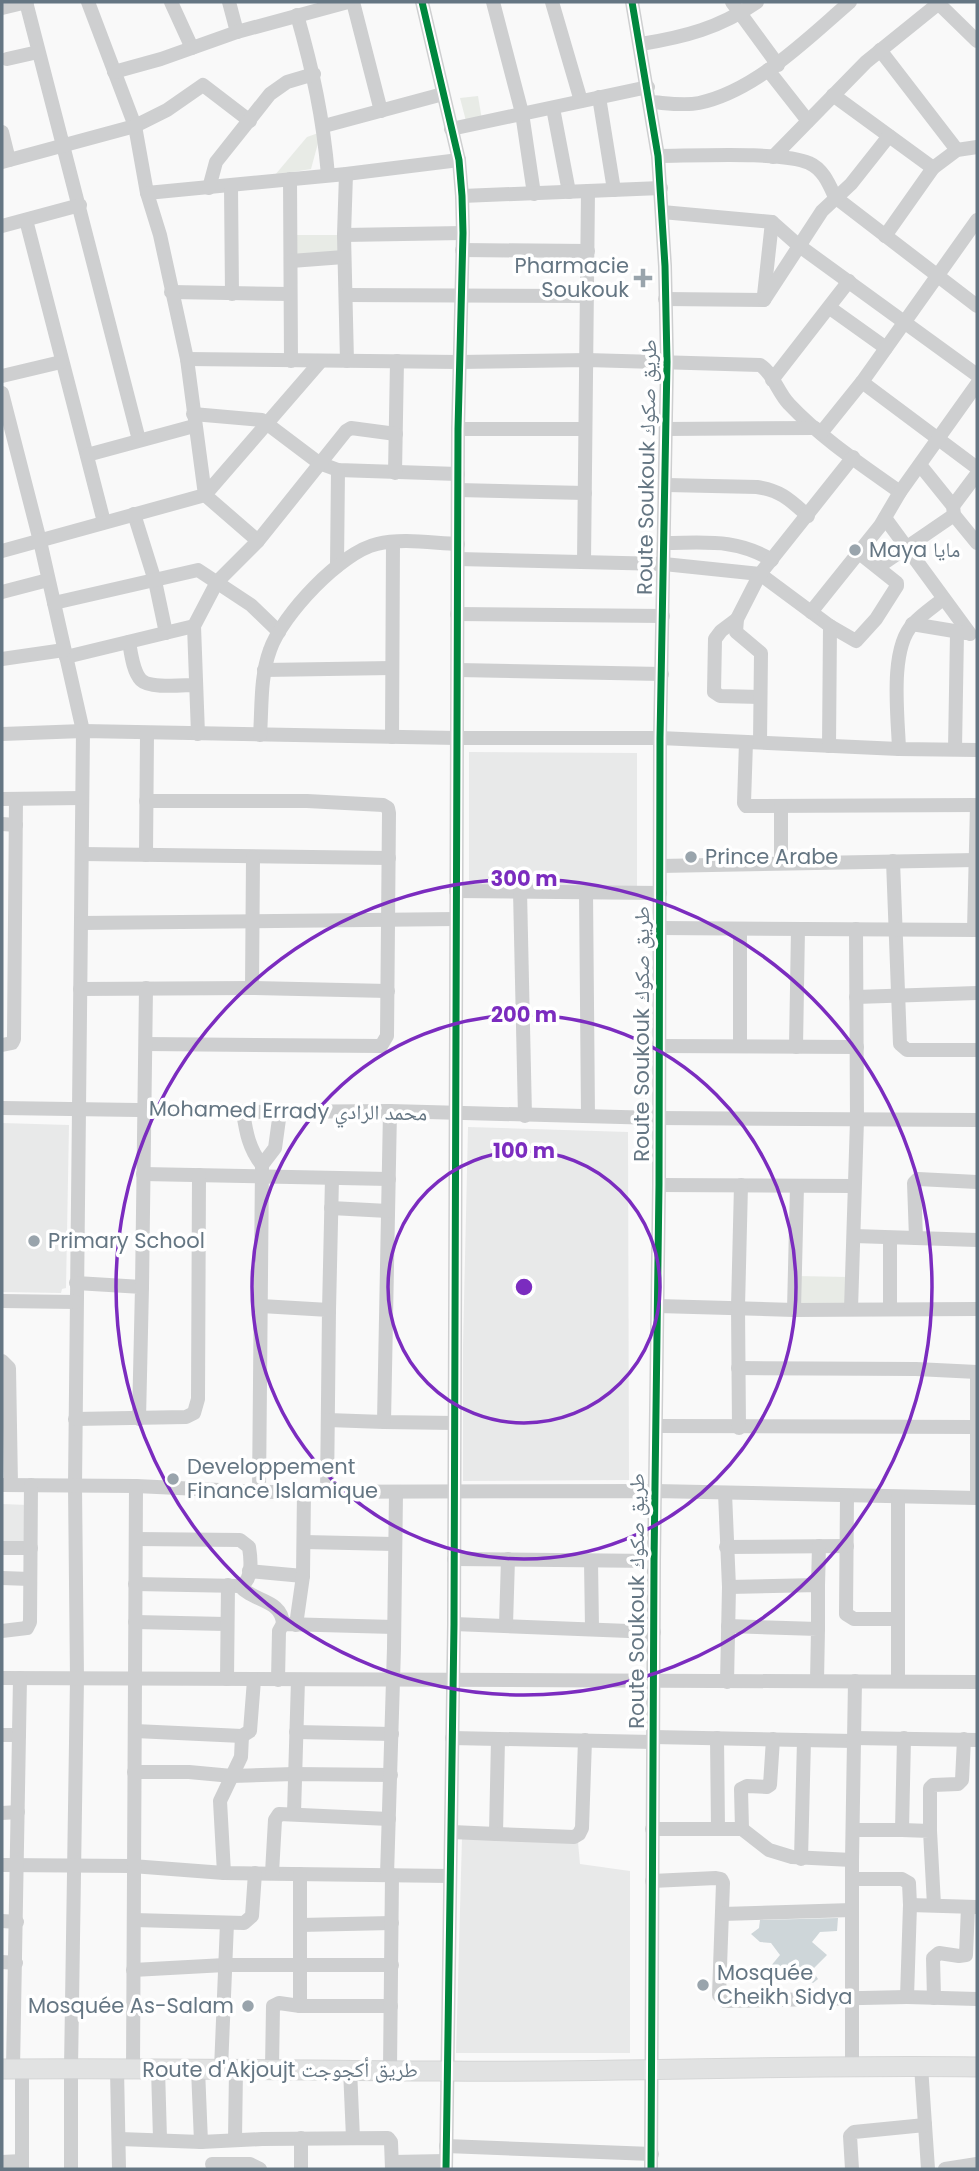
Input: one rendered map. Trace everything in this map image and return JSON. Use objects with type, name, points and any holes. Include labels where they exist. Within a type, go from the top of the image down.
[{"type":"highway","name":"Route d'Akjoujt طريق أكجوجت","points":[[12,2069],[272,2068],[447,2071],[977,2067]]},
{"type":"street","points":[[2,8],[26,2],[139,440]]},
{"type":"street","points":[[88,2],[135,127],[147,192],[160,235],[187,359],[205,495],[258,541]]},
{"type":"street","points":[[171,2],[192,48]]},
{"type":"street","points":[[229,2],[237,32]]},
{"type":"street","points":[[114,72],[237,32],[351,2],[381,111]]},
{"type":"street","points":[[422,2],[459,160],[463,233],[458,429],[454,1624],[446,2159]]},
{"type":"street","points":[[493,2],[522,113],[534,194]]},
{"type":"street","points":[[552,2],[581,101]]},
{"type":"street","name":"Route Soukouk طريق صكوك","points":[[632,2],[650,94],[658,156],[667,362],[667,485],[660,738],[651,2169]]},
{"type":"street","points":[[641,44],[685,37],[736,7],[757,2]]},
{"type":"street","points":[[451,129],[599,97],[650,94],[689,104],[703,102],[773,68],[850,2]]},
{"type":"street","points":[[774,157],[880,50],[938,3],[977,41]]},
{"type":"street","points":[[736,7],[808,121]]},
{"type":"street","points":[[298,15],[314,74],[324,126],[328,175]]},
{"type":"street","points":[[880,50],[957,150]]},
{"type":"street","points":[[7,59],[38,52]]},
{"type":"street","points":[[209,188],[216,162],[270,94],[297,77],[314,74]]},
{"type":"street","points":[[2,132],[5,161],[135,127],[167,110],[204,85],[250,121]]},
{"type":"street","points":[[324,126],[443,94]]},
{"type":"street","points":[[833,95],[933,168]]},
{"type":"street","points":[[599,97],[614,190]]},
{"type":"street","points":[[553,107],[569,192]]},
{"type":"street","points":[[764,300],[822,211],[851,184],[889,136]]},
{"type":"street","points":[[885,236],[933,168],[957,150],[977,147]]},
{"type":"street","points":[[658,156],[774,157],[810,163],[821,172],[835,197],[977,306]]},
{"type":"street","points":[[147,192],[232,186],[459,160]]},
{"type":"street","points":[[346,174],[344,257],[347,361]]},
{"type":"street","points":[[290,179],[291,361]]},
{"type":"street","points":[[232,186],[232,294]]},
{"type":"street","points":[[462,196],[661,188]]},
{"type":"street","points":[[584,562],[588,191]]},
{"type":"street","points":[[2,226],[80,205]]},
{"type":"street","points":[[662,212],[772,222],[798,245],[977,375]]},
{"type":"street","points":[[26,220],[104,522]]},
{"type":"street","points":[[667,429],[818,430],[862,382],[977,220]]},
{"type":"street","points":[[764,300],[772,222]]},
{"type":"street","points":[[344,235],[463,233]]},
{"type":"street","points":[[461,250],[588,251]]},
{"type":"street","points":[[291,261],[344,257]]},
{"type":"street","points":[[772,380],[849,281]]},
{"type":"street","points":[[171,292],[290,294]]},
{"type":"street","points":[[346,295],[587,296]]},
{"type":"street","points":[[665,299],[764,300]]},
{"type":"street","points":[[830,308],[886,348]]},
{"type":"street","points":[[187,359],[397,362],[587,360],[760,365],[767,371],[787,403],[900,492]]},
{"type":"street","points":[[2,551],[205,495],[321,361]]},
{"type":"street","points":[[2,376],[61,362]]},
{"type":"street","points":[[395,473],[397,362]]},
{"type":"street","points":[[862,382],[977,468]]},
{"type":"street","points":[[811,612],[886,518],[900,492],[977,384]]},
{"type":"street","points":[[2,393],[40,541],[83,731],[76,1283],[77,1678],[71,2169]]},
{"type":"street","points":[[87,455],[194,420],[256,418],[268,423],[319,463],[338,470],[458,474]]},
{"type":"street","points":[[198,734],[194,626],[217,582],[258,541],[319,463],[351,428],[396,434]]},
{"type":"street","points":[[458,429],[585,429]]},
{"type":"street","points":[[660,928],[976,930],[977,806],[750,806],[744,803],[760,697],[761,653],[736,632],[737,619],[760,574],[853,457]]},
{"type":"street","points":[[920,465],[977,543]]},
{"type":"street","points":[[337,566],[338,470]]},
{"type":"street","points":[[878,567],[907,548],[954,510],[977,474]]},
{"type":"street","points":[[667,485],[771,489],[785,496],[808,516]]},
{"type":"street","points":[[458,490],[585,494]]},
{"type":"street","points":[[134,514],[155,581],[166,633]]},
{"type":"street","points":[[886,518],[968,634],[955,749]]},
{"type":"street","points":[[392,737],[393,542]]},
{"type":"street","points":[[260,735],[264,670],[270,648],[279,632],[320,581],[337,566],[367,547],[393,542],[458,551],[584,562],[664,564],[760,574],[856,642],[876,619],[897,586],[897,583],[858,552]]},
{"type":"street","points":[[664,543],[733,543],[757,551],[772,560]]},
{"type":"street","points":[[54,603],[198,570],[251,605],[279,632]]},
{"type":"street","points":[[2,592],[48,580]]},
{"type":"street","points":[[899,749],[897,677],[905,635],[912,624],[943,599]]},
{"type":"street","points":[[457,614],[663,616]]},
{"type":"street","points":[[737,619],[715,639],[714,692],[720,696],[760,697]]},
{"type":"street","points":[[912,624],[968,634]]},
{"type":"street","points":[[2,659],[65,653],[128,642],[194,626]]},
{"type":"street","points":[[829,746],[830,626]]},
{"type":"street","points":[[128,642],[138,675],[145,683],[196,685]]},
{"type":"street","points":[[264,670],[393,667]]},
{"type":"street","points":[[458,670],[662,674]]},
{"type":"street","points":[[2,734],[83,731],[457,738],[660,738],[977,750]]},
{"type":"street","points":[[146,855],[147,733]]},
{"type":"street","points":[[2,1045],[12,1043],[8,1013],[9,799],[82,798]]},
{"type":"street","points":[[146,801],[379,803],[388,808],[389,813],[388,991],[387,1036],[384,1044],[146,1044]]},
{"type":"street","points":[[781,806],[781,862]]},
{"type":"street","points":[[82,855],[389,858]]},
{"type":"street","points":[[251,988],[253,858]]},
{"type":"street","points":[[660,866],[975,860]]},
{"type":"street","points":[[892,861],[900,1044],[907,1050],[977,1049]]},
{"type":"street","points":[[456,891],[660,893]]},
{"type":"street","points":[[520,891],[525,1116]]},
{"type":"street","points":[[586,891],[588,1116]]},
{"type":"street","points":[[80,923],[456,919]]},
{"type":"street","points":[[740,929],[740,1046]]},
{"type":"street","points":[[796,1047],[798,929]]},
{"type":"street","points":[[851,1309],[857,1120],[856,929]]},
{"type":"street","points":[[139,1419],[146,988]]},
{"type":"street","points":[[80,989],[251,988],[388,991]]},
{"type":"street","points":[[856,998],[977,993]]},
{"type":"street","points":[[659,1046],[857,1047]]},
{"type":"street","name":"Mohamed Errady محمد الرادي","points":[[2,1108],[977,1120]]},
{"type":"street","points":[[384,1422],[390,1111]]},
{"type":"street","points":[[243,1112],[248,1141],[262,1170]]},
{"type":"street","points":[[259,1492],[262,1170],[275,1148],[279,1112]]},
{"type":"street","points":[[143,1174],[199,1175],[262,1170],[332,1178],[389,1179]]},
{"type":"street","points":[[75,1419],[186,1418],[194,1413],[197,1406],[199,1175]]},
{"type":"street","points":[[327,1491],[332,1178]]},
{"type":"street","points":[[916,1238],[914,1183],[918,1179],[977,1182]]},
{"type":"street","points":[[659,1185],[853,1186]]},
{"type":"street","points":[[739,1427],[741,1185]]},
{"type":"street","points":[[794,1310],[797,1186]]},
{"type":"street","points":[[331,1208],[388,1210]]},
{"type":"street","points":[[854,1236],[977,1240]]},
{"type":"street","points":[[890,1239],[890,1309]]},
{"type":"street","points":[[76,1283],[142,1287]]},
{"type":"street","points":[[2,1301],[76,1302]]},
{"type":"street","points":[[261,1306],[329,1310]]},
{"type":"street","points":[[658,1306],[794,1310],[977,1309]]},
{"type":"street","points":[[2,1361],[9,1368],[6,1418],[7,1485],[136,1486],[259,1492],[655,1491],[977,1498],[977,1372],[916,1368],[738,1368]]},
{"type":"street","points":[[328,1420],[454,1423]]},
{"type":"street","points":[[656,1426],[975,1427]]},
{"type":"street","points":[[2,1631],[23,1631],[29,1626],[31,1485]]},
{"type":"street","points":[[119,2169],[133,1970],[136,1486]]},
{"type":"street","points":[[289,1624],[303,1576],[304,1491]]},
{"type":"street","points":[[390,2069],[392,1923],[389,1819],[396,1493]]},
{"type":"street","points":[[725,1493],[729,1587],[727,1682]]},
{"type":"street","points":[[847,1496],[846,1614],[854,1619],[898,1619]]},
{"type":"street","points":[[898,1497],[898,1681]]},
{"type":"street","points":[[135,1584],[234,1585],[246,1584],[249,1579],[249,1547],[240,1540],[136,1539]]},
{"type":"street","points":[[304,1542],[394,1544]]},
{"type":"street","points":[[817,1681],[819,1546]]},
{"type":"street","points":[[726,1547],[847,1546]]},
{"type":"street","points":[[2,1548],[31,1548]]},
{"type":"street","points":[[454,1559],[654,1560]]},
{"type":"street","points":[[506,1625],[508,1559]]},
{"type":"street","points":[[591,1561],[592,1628]]},
{"type":"street","points":[[249,1572],[303,1576]]},
{"type":"street","points":[[2,1578],[30,1579]]},
{"type":"street","points":[[227,1679],[226,1624],[234,1585]]},
{"type":"street","points":[[234,1585],[275,1606],[289,1624]]},
{"type":"street","points":[[729,1587],[818,1586]]},
{"type":"street","points":[[135,1622],[226,1624]]},
{"type":"street","points":[[278,1680],[279,1631],[289,1624],[394,1627]]},
{"type":"street","points":[[454,1624],[654,1632]]},
{"type":"street","points":[[728,1626],[818,1629]]},
{"type":"street","points":[[2,1678],[977,1682]]},
{"type":"street","points":[[2,2161],[22,2165],[8,2003],[9,1922],[17,1865],[20,1678]]},
{"type":"street","points":[[135,1731],[242,1736],[250,1731],[254,1679]]},
{"type":"street","points":[[294,1813],[298,1680]]},
{"type":"street","points":[[852,2066],[855,1681]]},
{"type":"street","points":[[296,1732],[392,1734]]},
{"type":"street","points":[[2,1735],[19,1735]]},
{"type":"street","points":[[224,1873],[220,1801],[242,1757],[242,1736]]},
{"type":"street","points":[[452,1738],[970,1739],[960,1782],[933,1785],[930,1788],[934,1905]]},
{"type":"street","points":[[717,1738],[718,1828]]},
{"type":"street","points":[[902,1830],[904,1738]]},
{"type":"street","points":[[496,1834],[498,1739]]},
{"type":"street","points":[[742,1829],[741,1789],[747,1786],[770,1785],[773,1739]]},
{"type":"street","points":[[452,1832],[579,1834],[582,1828],[585,1740]]},
{"type":"street","points":[[801,1859],[804,1740]]},
{"type":"street","points":[[134,1772],[188,1772],[232,1776],[391,1775]]},
{"type":"street","points":[[2,1812],[18,1812]]},
{"type":"street","points":[[272,1873],[275,1820],[279,1814],[389,1819]]},
{"type":"street","points":[[652,1829],[742,1829],[769,1850],[801,1859],[852,1860]]},
{"type":"street","points":[[853,1830],[930,1831]]},
{"type":"street","points":[[2,1865],[132,1866],[224,1873],[450,1876]]},
{"type":"street","points":[[134,1920],[244,1923],[252,1916],[255,1873]]},
{"type":"street","points":[[300,1874],[300,2006]]},
{"type":"street","points":[[652,1881],[721,1879],[719,1995],[725,2001],[853,1997],[977,1999]]},
{"type":"street","points":[[852,1879],[909,1883],[907,1997]]},
{"type":"street","points":[[910,1905],[973,1907],[967,1952],[963,1956],[935,1954],[934,1998]]},
{"type":"street","points":[[722,1914],[852,1910]]},
{"type":"street","points":[[227,1923],[225,1965],[228,2069],[235,2140]]},
{"type":"street","points":[[300,1925],[392,1923]]},
{"type":"street","points":[[133,1970],[225,1965],[392,1965]]},
{"type":"street","points":[[272,2068],[273,2006],[279,2003],[300,2006],[391,2006]]},
{"type":"street","points":[[921,2066],[928,2169]]},
{"type":"street","points":[[158,2069],[160,2139]]},
{"type":"street","points":[[198,2069],[206,2142],[212,2166],[250,2164],[260,2169]]},
{"type":"street","points":[[350,2069],[353,2138]]},
{"type":"street","points":[[852,2169],[851,2134],[925,2125]]},
{"type":"street","points":[[120,2139],[206,2142],[301,2138],[390,2139],[392,2166],[446,2159],[652,2154]]},
{"type":"street","points":[[301,2138],[301,2169]]},
{"type":"street","points":[[944,2169],[977,2164]]},
{"type":"shaded area","points":[[478,96],[482,120],[466,121],[460,98]]},
{"type":"shaded area","points":[[321,132],[311,169],[275,175],[307,137]]},
{"type":"shaded area","points":[[293,235],[338,235],[340,254],[294,258]]},
{"type":"shaded area","points":[[469,752],[637,753],[637,889],[469,888]]},
{"type":"shaded area","name":"Primary School","points":[[2,1123],[69,1125],[66,1288],[62,1289],[61,1293],[2,1292]]},
{"type":"shaded area","points":[[468,1127],[628,1132],[629,1480],[463,1481]]},
{"type":"shaded area","points":[[798,1276],[849,1277],[848,1307],[797,1306]]},
{"type":"shaded area","points":[[2,1504],[28,1505],[28,1545],[2,1545]]},
{"type":"shaded area","points":[[462,1838],[578,1842],[580,1864],[630,1871],[630,2053],[456,2053]]},
{"type":"shaded area","points":[[838,1918],[837,1931],[820,1932],[812,1942],[827,1955],[812,1970],[818,1979],[813,1983],[788,1971],[789,1980],[770,1967],[780,1955],[771,1943],[760,1942],[751,1934],[759,1928],[760,1920]]},
{"type":"cycle path","points":[[422,2],[459,160],[463,233],[458,429],[454,1624],[446,2169]]},
{"type":"cycle path","points":[[632,2],[658,156],[665,266],[667,362],[660,738],[651,2169]]},
{"type":"place","name":"Pharmacie Soukouk","points":[[643,278]]},
{"type":"place","name":"Maya مايا","points":[[855,550]]},
{"type":"place","name":"Prince Arabe","points":[[691,857]]},
{"type":"place","name":"Primary School","points":[[34,1241]]},
{"type":"place","name":"Developpement Finance Islamique","points":[[173,1479]]},
{"type":"place","name":"Mosquée Cheikh Sidya","points":[[703,1985]]},
{"type":"place","name":"Mosquée As-Salam","points":[[248,2006]]}]
